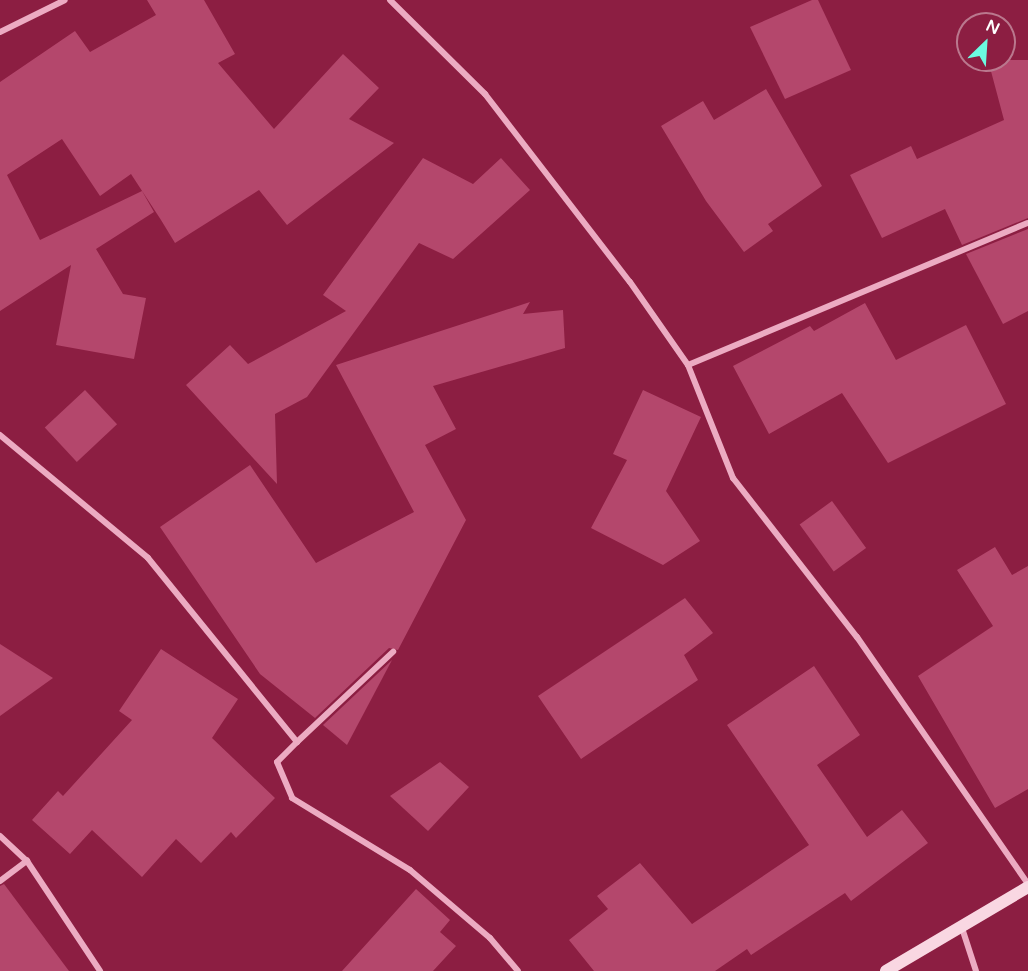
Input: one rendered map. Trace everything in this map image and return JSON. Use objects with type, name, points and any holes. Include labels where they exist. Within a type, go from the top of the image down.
[{"type":"main road","points":[[886,971],[962,928],[1028,886]]},
{"type":"street","points":[[0,32],[64,0]]},
{"type":"street","points":[[390,0],[485,94],[630,282],[688,365],[733,478],[857,637],[1028,886]]},
{"type":"street","points":[[688,365],[1028,223]]},
{"type":"street","points":[[0,435],[148,558],[297,742]]},
{"type":"street","points":[[393,652],[277,762],[292,798],[410,870],[490,938],[518,971]]},
{"type":"street","points":[[0,836],[27,861],[100,971]]},
{"type":"street","points":[[0,881],[27,861]]},
{"type":"street","points":[[962,928],[976,971]]},
{"type":"building","points":[[147,0],[204,0],[235,54],[218,63],[274,129],[343,54],[379,88],[349,119],[394,143],[287,225],[259,190],[175,243],[161,220],[131,174],[100,196],[62,139],[7,175],[40,240],[142,191],[154,212],[96,249],[123,294],[146,298],[134,359],[56,345],[71,265],[0,311],[0,82],[75,31],[90,52],[156,15]]},
{"type":"building","points":[[812,0],[818,0],[851,70],[785,99],[750,27]]},
{"type":"building","points":[[1016,60],[1028,60],[1028,218],[962,245],[945,209],[882,238],[850,175],[911,146],[917,159],[1004,120],[991,72],[1016,72]]},
{"type":"building","points":[[766,89],[822,186],[768,224],[773,231],[744,252],[706,201],[661,126],[703,101],[714,120]]},
{"type":"building","points":[[423,158],[473,184],[501,158],[530,190],[453,259],[419,243],[307,397],[275,414],[277,484],[186,385],[230,345],[248,364],[346,311],[323,295]]},
{"type":"building","points":[[1028,229],[1028,311],[1003,324],[966,254]]},
{"type":"building","points":[[530,302],[523,314],[563,310],[565,348],[433,386],[456,429],[425,445],[466,520],[398,650],[389,648],[315,718],[260,674],[160,527],[250,465],[316,563],[414,512],[336,365]]},
{"type":"building","points":[[865,303],[896,360],[966,325],[1006,404],[888,463],[842,393],[769,434],[733,366],[810,326],[814,331]]},
{"type":"building","points":[[85,390],[117,424],[77,462],[45,428]]},
{"type":"building","points":[[643,390],[701,417],[666,491],[700,541],[663,565],[591,528],[627,460],[613,454]]},
{"type":"building","points":[[832,501],[866,548],[834,571],[800,525]]},
{"type":"building","points":[[995,547],[1012,575],[1028,566],[1028,789],[995,808],[918,676],[993,626],[957,570]]},
{"type":"building","points":[[685,598],[713,633],[684,655],[698,680],[581,759],[538,696]]},
{"type":"building","points":[[0,644],[53,678],[0,716]]},
{"type":"building","points":[[161,649],[238,699],[212,738],[275,798],[236,838],[231,832],[201,863],[176,839],[142,877],[92,830],[70,854],[32,820],[58,791],[63,796],[132,720],[119,711]]},
{"type":"building","points":[[392,660],[347,745],[323,725]]},
{"type":"building","points":[[814,666],[860,735],[817,765],[867,837],[902,810],[928,843],[851,901],[845,893],[751,955],[747,949],[715,971],[594,971],[569,940],[608,909],[597,896],[640,863],[692,924],[809,845],[727,725]]},
{"type":"building","points":[[440,762],[469,787],[428,831],[390,796]]},
{"type":"building","points":[[4,884],[69,971],[0,971],[0,886]]},
{"type":"building","points":[[416,889],[450,920],[440,932],[456,946],[433,971],[342,971]]}]
